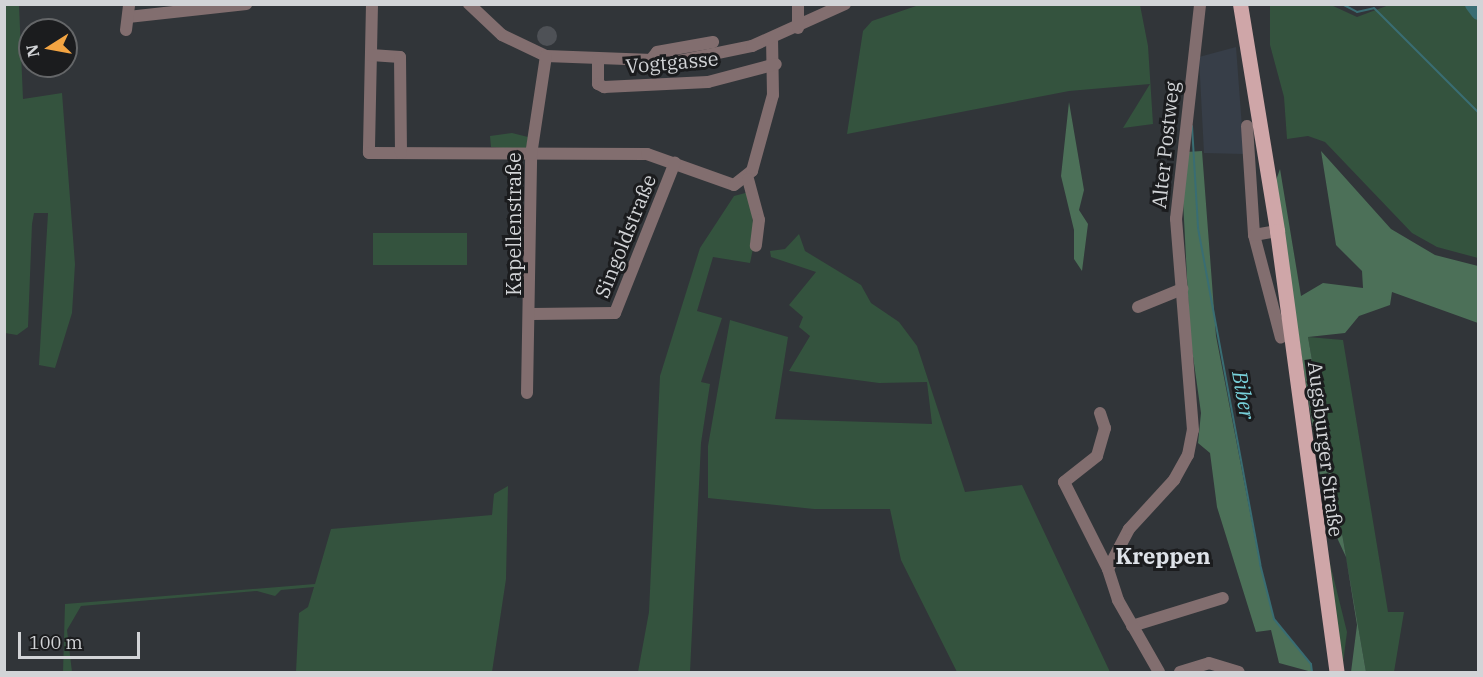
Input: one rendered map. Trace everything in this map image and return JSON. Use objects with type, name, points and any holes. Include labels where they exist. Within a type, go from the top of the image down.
[{"type":"main road","name":"Augsburger Straße","points":[[1240,4],[1278,231],[1337,672]]},
{"type":"street","points":[[126,30],[128,11],[246,4]]},
{"type":"street","points":[[372,4],[369,153],[531,155],[611,152],[675,162],[723,184],[748,179]]},
{"type":"street","points":[[469,4],[501,35],[546,56],[650,61],[710,57],[798,28],[845,4]]},
{"type":"street","points":[[798,4],[798,28]]},
{"type":"street","name":"Alter Postweg","points":[[1108,569],[1129,529],[1174,480],[1188,455],[1195,404],[1182,289],[1177,187],[1200,4]]},
{"type":"street","points":[[756,246],[759,220],[748,179],[773,95],[776,64],[772,38]]},
{"type":"street","points":[[650,61],[657,52],[713,42]]},
{"type":"street","points":[[371,55],[400,57],[401,153]]},
{"type":"street","name":"Kapellenstraße","points":[[527,393],[532,314],[531,155],[546,56]]},
{"type":"street","name":"Vogtgasse","points":[[598,58],[598,84],[604,87],[708,82],[776,64]]},
{"type":"street","points":[[1246,126],[1254,235],[1281,338]]},
{"type":"street","name":"Singoldstraße","points":[[532,314],[615,313],[675,162]]},
{"type":"street","points":[[1254,235],[1278,231]]},
{"type":"street","points":[[1138,307],[1182,289]]},
{"type":"street","points":[[1100,414],[1105,428],[1097,456],[1064,482],[1108,569],[1132,626],[1160,672]]},
{"type":"street","points":[[1132,626],[1223,598]]},
{"type":"street","points":[[1180,672],[1209,663],[1239,672]]},
{"type":"shaded area","points":[[1236,47],[1244,154],[1204,153],[1199,57]]},
{"type":"green space","points":[[922,4],[1140,5],[1148,46],[1153,124],[1123,128],[1150,84],[1069,91],[847,134],[863,31],[872,21]]},
{"type":"green space","points":[[4,5],[19,5],[18,78],[22,78],[23,99],[62,93],[75,264],[72,313],[55,368],[39,365],[48,213],[34,213],[28,327],[17,335],[5,333]]},
{"type":"green space","points":[[1270,5],[1331,5],[1357,17],[1389,5],[1478,5],[1478,258],[1437,247],[1412,233],[1325,142],[1308,136],[1287,139],[1284,97],[1270,45]]},
{"type":"green space","points":[[1069,102],[1084,190],[1079,210],[1088,224],[1082,271],[1074,259],[1074,230],[1061,176]]},
{"type":"green space","points":[[512,133],[528,137],[526,150],[491,147],[490,136]]},
{"type":"green space","points":[[1202,151],[1216,336],[1260,564],[1274,619],[1311,664],[1312,672],[1279,663],[1271,630],[1256,632],[1217,507],[1210,453],[1198,443],[1201,413],[1190,335],[1182,181],[1186,152]]},
{"type":"green space","points":[[1321,151],[1391,229],[1435,255],[1478,266],[1478,323],[1392,292],[1390,305],[1359,316],[1345,333],[1308,337],[1366,672],[1351,672],[1357,625],[1346,557],[1326,514],[1275,183],[1280,169],[1301,296],[1323,283],[1363,288],[1362,271],[1336,245]]},
{"type":"green space","points":[[749,192],[755,239],[750,263],[713,257],[697,311],[722,318],[701,382],[710,384],[701,443],[690,672],[638,672],[649,612],[660,376],[700,248],[734,196]]},
{"type":"green space","points":[[373,233],[467,233],[467,265],[373,265]]},
{"type":"green space","points":[[799,234],[805,251],[861,285],[871,303],[899,322],[917,346],[965,492],[1022,485],[1110,672],[957,672],[901,560],[890,509],[814,509],[708,498],[708,446],[730,320],[788,337],[775,419],[932,424],[927,382],[879,383],[789,371],[810,336],[799,327],[803,317],[789,305],[816,272],[771,257],[770,251],[785,249]]},
{"type":"green space","points":[[1308,337],[1343,340],[1388,612],[1404,612],[1394,672],[1366,672]]},
{"type":"green space","points":[[508,486],[506,579],[492,672],[296,672],[299,613],[308,607],[314,587],[281,590],[275,596],[257,591],[81,606],[67,630],[72,672],[63,672],[65,604],[315,584],[331,529],[492,515],[494,494]]},
{"type":"green space","points":[[1320,523],[1347,632],[1343,663]]},
{"type":"building","points":[[547,26],[554,29],[557,36],[554,43],[547,46],[540,43],[537,36],[540,29]]},
{"type":"waterway","points":[[1342,4],[1357,12],[1374,8],[1478,112]]},
{"type":"waterway","points":[[1472,4],[1478,12]]},
{"type":"waterway","name":"Biber","points":[[1192,126],[1198,228],[1260,564],[1274,619],[1311,664],[1312,672]]},
{"type":"district","name":"Kreppen","points":[[1163,556]]}]
